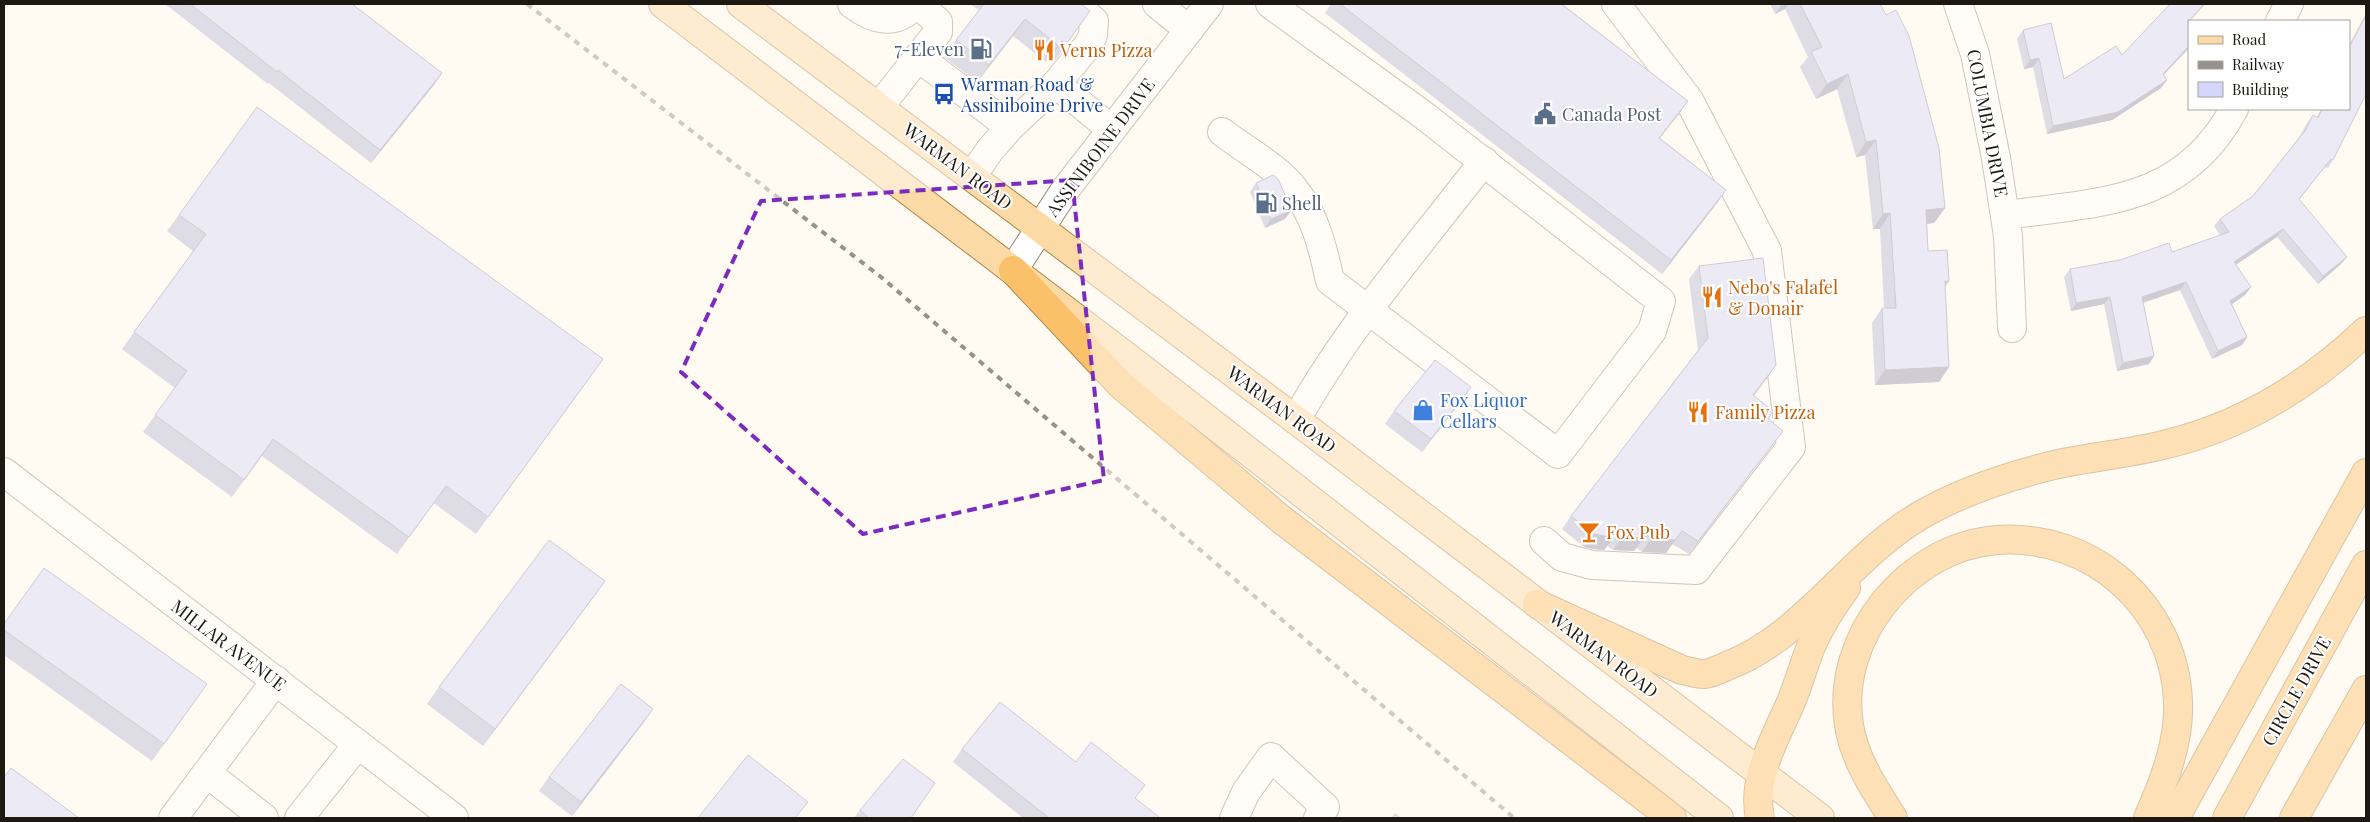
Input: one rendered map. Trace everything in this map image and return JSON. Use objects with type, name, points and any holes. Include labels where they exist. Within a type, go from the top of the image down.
[{"type":"highway","points":[[1013,270],[1121,385],[1282,520],[1672,818]]},
{"type":"highway","points":[[1537,604],[1682,670],[1704,675],[1747,659],[1774,642],[1904,525],[1939,504],[1972,490],[2054,466],[2164,445],[2214,430],[2259,411],[2307,382],[2366,331]]},
{"type":"highway","points":[[2175,818],[2366,473]]},
{"type":"highway","points":[[1893,818],[1867,774],[1850,728],[1847,705],[1849,681],[1854,656],[1863,634],[1876,613],[1892,595],[1909,577],[1928,564],[1950,552],[1972,545],[2015,540],[2053,545],[2076,552],[2098,563],[2120,579],[2136,595],[2160,631],[2170,652],[2176,675],[2177,728],[2169,764],[2148,818]]},
{"type":"highway","points":[[1760,818],[1758,811],[1762,773],[1812,644],[1838,599],[1873,551]]},
{"type":"highway","name":"CIRCLE DRIVE","points":[[2226,818],[2366,565]]},
{"type":"highway","points":[[2294,818],[2366,690]]},
{"type":"main road","points":[[663,4],[1013,270],[1719,818]]},
{"type":"main road","name":"WARMAN ROAD","points":[[741,4],[1296,420],[1820,818]]},
{"type":"street","points":[[852,4],[876,18],[890,20],[903,15],[916,4],[938,22],[938,32],[879,107]]},
{"type":"street","points":[[972,176],[990,150],[1010,127],[1056,84],[1089,44],[1093,35],[1094,21],[1074,4]]},
{"type":"street","points":[[1157,4],[1189,30]]},
{"type":"street","name":"ASSINIBOINE DRIVE","points":[[1013,270],[1065,190],[1209,4]]},
{"type":"street","points":[[1222,132],[1282,176],[1294,188],[1306,208],[1322,243],[1330,281],[1558,454],[1652,331],[1661,301],[1484,161],[1364,70],[1270,4]]},
{"type":"street","points":[[1544,541],[1562,557],[1592,565],[1696,570],[1791,447],[1767,251],[1688,100],[1616,4]]},
{"type":"street","name":"COLUMBIA DRIVE","points":[[1958,4],[1975,54],[1987,103],[2006,215],[2012,328]]},
{"type":"street","points":[[2281,20],[2289,4]]},
{"type":"street","points":[[918,57],[1010,127]]},
{"type":"street","points":[[1056,84],[1111,129]]},
{"type":"street","name":"COLUMBIA DRIVE","points":[[2006,215],[2123,198],[2167,181],[2192,164],[2224,128],[2233,110]]},
{"type":"street","points":[[1296,420],[1312,392],[1370,310],[1484,161]]},
{"type":"street","name":"MILLAR AVENUE","points":[[4,472],[454,818]]},
{"type":"street","points":[[173,818],[276,680]]},
{"type":"street","points":[[299,818],[358,744]]},
{"type":"street","points":[[1234,818],[1246,792],[1272,757],[1325,807],[1318,818]]},
{"type":"street","points":[[207,773],[264,818]]},
{"type":"highlighted area","points":[[1072,180],[1104,480],[863,534],[681,372],[761,201]]},
{"type":"building","points":[[190,4],[352,4],[442,73],[380,150]]},
{"type":"building","points":[[984,4],[1081,4],[1090,11],[1066,44],[1062,41],[1058,45],[1025,19],[989,65],[956,40]]},
{"type":"building","points":[[1340,4],[1561,4],[1688,101],[1659,138],[1726,190],[1671,260]]},
{"type":"building","points":[[1800,4],[1880,4],[1886,15],[1896,10],[1909,36],[1939,148],[1945,208],[1926,210],[1928,251],[1947,250],[1949,281],[1945,281],[1949,367],[1885,370],[1882,308],[1896,308],[1890,213],[1883,214],[1876,140],[1866,142],[1848,74],[1827,84],[1811,52],[1822,47]]},
{"type":"building","points":[[2170,4],[2204,4],[2188,20],[2188,47],[2163,74],[2167,80],[2118,112],[2053,126],[2039,58],[2030,60],[2023,30],[2051,23],[2064,79],[2116,46],[2122,55]]},
{"type":"building","points":[[2366,15],[2366,94],[2333,160],[2331,159],[2299,199],[2347,257],[2323,276],[2283,229],[2234,262],[2251,287],[2230,301],[2247,337],[2218,351],[2186,282],[2142,297],[2154,356],[2123,363],[2110,297],[2076,303],[2070,269],[2120,260],[2169,243],[2172,252],[2229,232],[2220,219],[2253,196],[2305,131],[2313,115],[2318,118],[2322,110],[2350,110],[2350,46]]},
{"type":"building","points":[[257,107],[603,359],[488,517],[446,486],[409,537],[273,439],[244,480],[155,415],[187,371],[134,332],[206,234],[179,215]]},
{"type":"building","points":[[1273,175],[1278,179],[1292,210],[1271,219],[1256,183]]},
{"type":"building","points":[[1763,258],[1776,365],[1753,395],[1773,411],[1768,419],[1783,431],[1698,541],[1682,531],[1675,540],[1651,538],[1646,535],[1644,538],[1622,537],[1617,533],[1614,537],[1594,534],[1571,516],[1708,338],[1699,266]]},
{"type":"building","name":"Fox Liquor Cellars","points":[[1435,360],[1471,387],[1431,439],[1394,411]]},
{"type":"building","points":[[549,540],[605,581],[495,729],[439,687]]},
{"type":"building","points":[[44,568],[207,684],[164,744],[4,630],[4,624]]},
{"type":"building","points":[[621,684],[653,709],[581,802],[549,777]]},
{"type":"building","points":[[1000,702],[1076,762],[1091,742],[1145,785],[1135,798],[1160,818],[1049,818],[962,749]]},
{"type":"building","points":[[748,755],[808,802],[795,818],[698,818]]},
{"type":"building","points":[[903,759],[935,783],[911,818],[869,818],[860,810]]},
{"type":"building","points":[[11,768],[79,818],[4,818],[4,777]]},
{"type":"building","points":[[1395,814],[1400,818],[1392,818]]},
{"type":"railway","points":[[527,4],[881,277],[1514,818]]},
{"type":"place","name":"7-Eleven","points":[[981,49]]},
{"type":"place","name":"Verns Pizza","points":[[1044,50]]},
{"type":"place","name":"Warman Road & Assiniboine Drive","points":[[944,94]]},
{"type":"place","name":"Canada Post","points":[[1545,114]]},
{"type":"place","name":"Shell","points":[[1266,203]]},
{"type":"place","name":"Nebo's Falafel & Donair","points":[[1712,297]]},
{"type":"place","name":"Fox Liquor Cellars","points":[[1423,410]]},
{"type":"place","name":"Family Pizza","points":[[1698,412]]},
{"type":"place","name":"Fox Pub","points":[[1589,532]]}]
